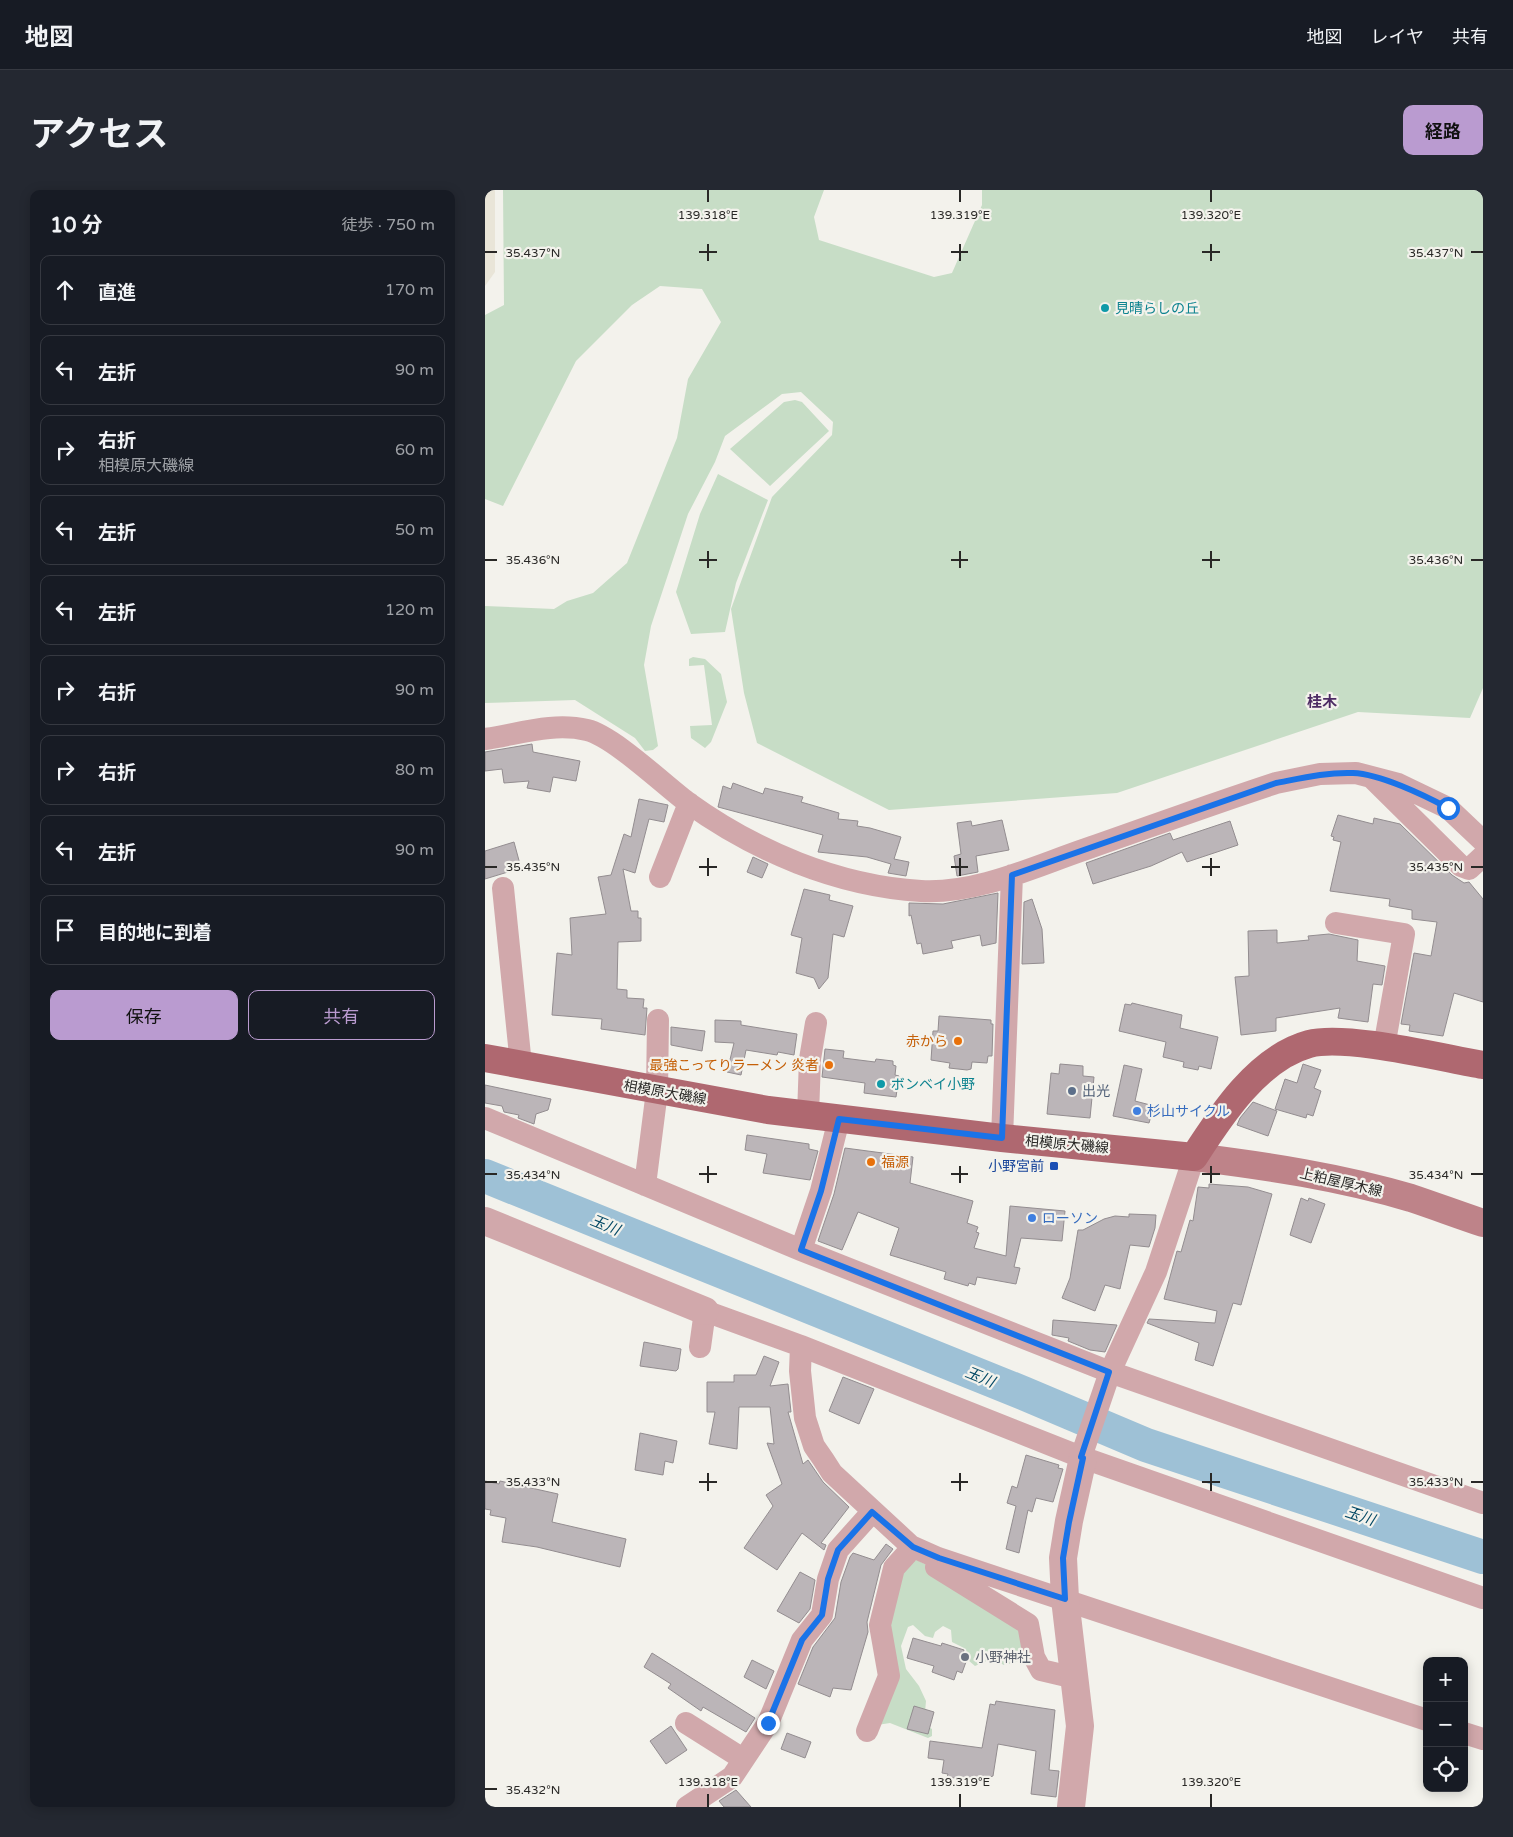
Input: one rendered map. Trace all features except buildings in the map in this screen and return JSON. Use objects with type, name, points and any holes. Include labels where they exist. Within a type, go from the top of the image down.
[{"type":"main road","points":[[1194,1157],[1231,1102],[1271,1065],[1295,1049],[1311,1043],[1331,1042],[1384,1048],[1483,1065]]},
{"type":"main road","name":"相模原大磯線","points":[[485,1058],[657,1090],[808,1115],[1002,1138],[1194,1157]]},
{"type":"main road","name":"上粕屋厚木線","points":[[1194,1157],[1283,1169],[1337,1180],[1411,1198],[1483,1223]]},
{"type":"street","points":[[485,739],[547,728],[568,727],[589,730],[608,739],[689,803],[747,839],[783,857],[844,878],[922,891],[966,889],[1012,875],[1276,783],[1320,774],[1356,773],[1398,784],[1448,808],[1483,841]]},
{"type":"street","points":[[1373,778],[1461,866],[1469,869],[1483,856]]},
{"type":"street","points":[[660,877],[689,803]]},
{"type":"street","points":[[1002,1138],[1012,875]]},
{"type":"street","points":[[503,888],[521,1065]]},
{"type":"street","points":[[1336,923],[1404,934],[1384,1048]]},
{"type":"street","points":[[645,1185],[657,1090],[658,1020]]},
{"type":"street","points":[[808,1115],[810,1060],[816,1023]]},
{"type":"street","points":[[485,1118],[801,1250],[1109,1375],[1483,1503]]},
{"type":"street","points":[[801,1250],[821,1191],[839,1119]]},
{"type":"street","points":[[1071,1807],[1080,1726],[1065,1599],[1063,1558],[1069,1522],[1082,1455],[1109,1375],[1156,1272],[1194,1157]]},
{"type":"street","points":[[485,1221],[705,1311],[801,1346],[1082,1455],[1483,1598]]},
{"type":"street","points":[[700,1347],[705,1311]]},
{"type":"street","points":[[801,1346],[800,1372],[805,1418],[815,1446],[832,1473],[872,1512],[921,1551],[933,1564],[1028,1624],[1034,1657],[1041,1670],[1075,1678]]},
{"type":"street","points":[[687,1807],[732,1777],[768,1723],[802,1640],[822,1615],[828,1579],[838,1550],[872,1512]]},
{"type":"street","points":[[921,1551],[1423,1719]]},
{"type":"street","points":[[867,1731],[889,1676],[880,1625],[895,1568],[921,1551]]},
{"type":"street","points":[[686,1722],[743,1759]]},
{"type":"street","points":[[1468,1734],[1483,1739]]},
{"type":"shaded area","points":[[485,190],[495,190],[495,272],[485,286]]},
{"type":"green space","points":[[503,190],[824,190],[814,217],[819,240],[934,277],[952,273],[982,205],[982,190],[1483,190],[1483,688],[1470,718],[1358,712],[1117,793],[889,810],[757,743],[744,693],[731,609],[772,497],[832,435],[833,422],[801,392],[782,394],[725,436],[715,462],[688,514],[651,626],[644,665],[658,746],[653,750],[645,751],[635,738],[575,700],[485,703],[485,606],[554,609],[567,601],[593,593],[627,563],[677,438],[688,379],[721,322],[702,289],[660,286],[632,305],[576,361],[503,506],[485,499],[485,315],[504,305]]},
{"type":"green space","points":[[795,400],[802,402],[829,431],[770,486],[730,449],[784,402]]},
{"type":"green space","points":[[718,474],[768,500],[736,583],[725,632],[691,634],[676,592],[700,514]]},
{"type":"green space","points":[[693,657],[705,659],[721,674],[727,702],[711,742],[705,748],[691,738],[690,726],[712,725],[704,665],[689,666],[689,659]]},
{"type":"green space","points":[[917,1560],[1028,1616],[1024,1660],[1004,1665],[991,1659],[975,1666],[968,1660],[966,1649],[952,1642],[951,1630],[943,1626],[935,1632],[933,1638],[925,1636],[913,1625],[908,1627],[901,1646],[906,1669],[919,1686],[926,1701],[924,1724],[932,1729],[932,1736],[928,1738],[890,1723],[877,1725],[888,1613],[906,1563]]},
{"type":"waterway","name":"玉川","points":[[485,1176],[1023,1393],[1146,1445],[1483,1557]]},
{"type":"place","name":"見晴らしの丘","points":[[1105,308]]},
{"type":"place","name":"赤から","points":[[958,1041]]},
{"type":"place","name":"最強こってりラーメン 炎者","points":[[829,1065]]},
{"type":"place","name":"ボンベイ小野","points":[[881,1084]]},
{"type":"place","name":"出光","points":[[1072,1091]]},
{"type":"place","name":"杉山サイクル","points":[[1137,1111]]},
{"type":"place","name":"福源","points":[[871,1162]]},
{"type":"place","name":"小野宮前","points":[[1054,1166]]},
{"type":"place","name":"ローソン","points":[[1032,1218]]},
{"type":"place","name":"小野神社","points":[[965,1657]]},
{"type":"district","name":"桂木","points":[[1322,702]]},
{"type":"route","points":[[768,1723],[802,1640],[822,1615],[828,1579],[838,1550],[872,1512],[913,1547],[939,1558],[1065,1599],[1063,1558],[1083,1458],[1081,1457],[1109,1372],[801,1250],[821,1191],[839,1119],[1002,1138],[1012,875],[1217,802],[1276,783],[1320,774],[1356,773],[1398,784],[1448,808]]}]
